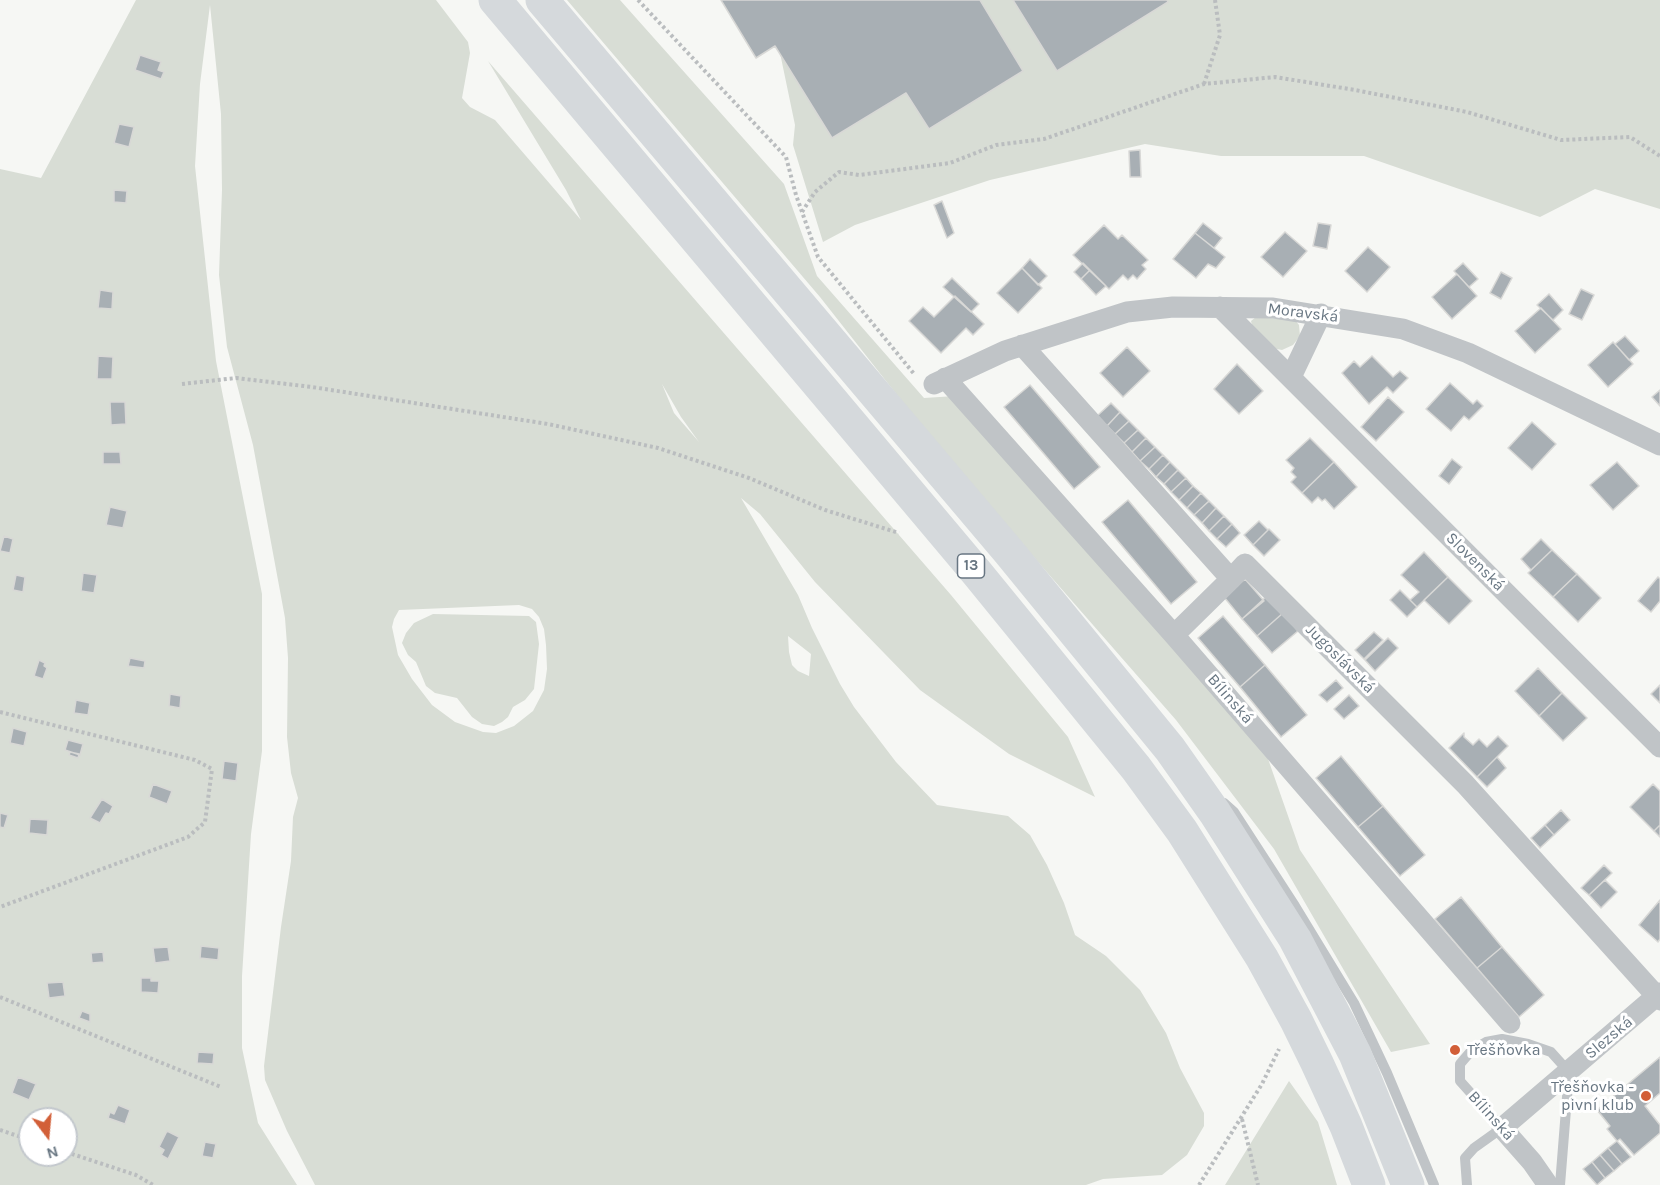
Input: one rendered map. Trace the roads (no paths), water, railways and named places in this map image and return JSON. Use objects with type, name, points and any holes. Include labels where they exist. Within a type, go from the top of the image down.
[{"type":"highway","name":"13","points":[[495,0],[985,583],[1137,768],[1182,831],[1262,958],[1296,1020],[1346,1126],[1369,1185]]},
{"type":"highway","name":"13","points":[[542,0],[1009,552],[1170,749],[1215,813],[1295,939],[1355,1054],[1408,1185]]},
{"type":"street","name":"Moravská","points":[[939,381],[1005,351],[1127,312],[1173,307],[1273,308],[1403,329],[1468,353],[1660,445]]},
{"type":"street","name":"Slovenská","points":[[1220,307],[1660,747]]},
{"type":"street","points":[[1291,377],[1321,314]]},
{"type":"street","points":[[1022,345],[1231,579],[1174,635]]},
{"type":"street","name":"Bílinská","points":[[939,381],[1174,635],[1510,1023]]},
{"type":"street","name":"Jugoslávská","points":[[1231,579],[1245,564],[1465,784],[1659,997]]},
{"type":"street","name":"Slezská","points":[[1502,1128],[1659,997]]},
{"type":"street","name":"Bílinská","points":[[1502,1128],[1532,1162],[1548,1185]]},
{"type":"lane","points":[[1170,749],[1234,812],[1348,993],[1387,1073],[1434,1185]]},
{"type":"lane","name":"Bílinská","points":[[1502,1128],[1460,1081],[1460,1064],[1472,1050],[1486,1042],[1502,1039],[1528,1044],[1551,1052],[1569,1072]]},
{"type":"lane","points":[[1560,1185],[1569,1072]]},
{"type":"lane","points":[[1467,1185],[1465,1158],[1474,1148],[1502,1128]]},
{"type":"place","name":"Třešňovka","points":[[1455,1050]]},
{"type":"place","name":"Třešňovka - pivní klub","points":[[1646,1096]]}]
